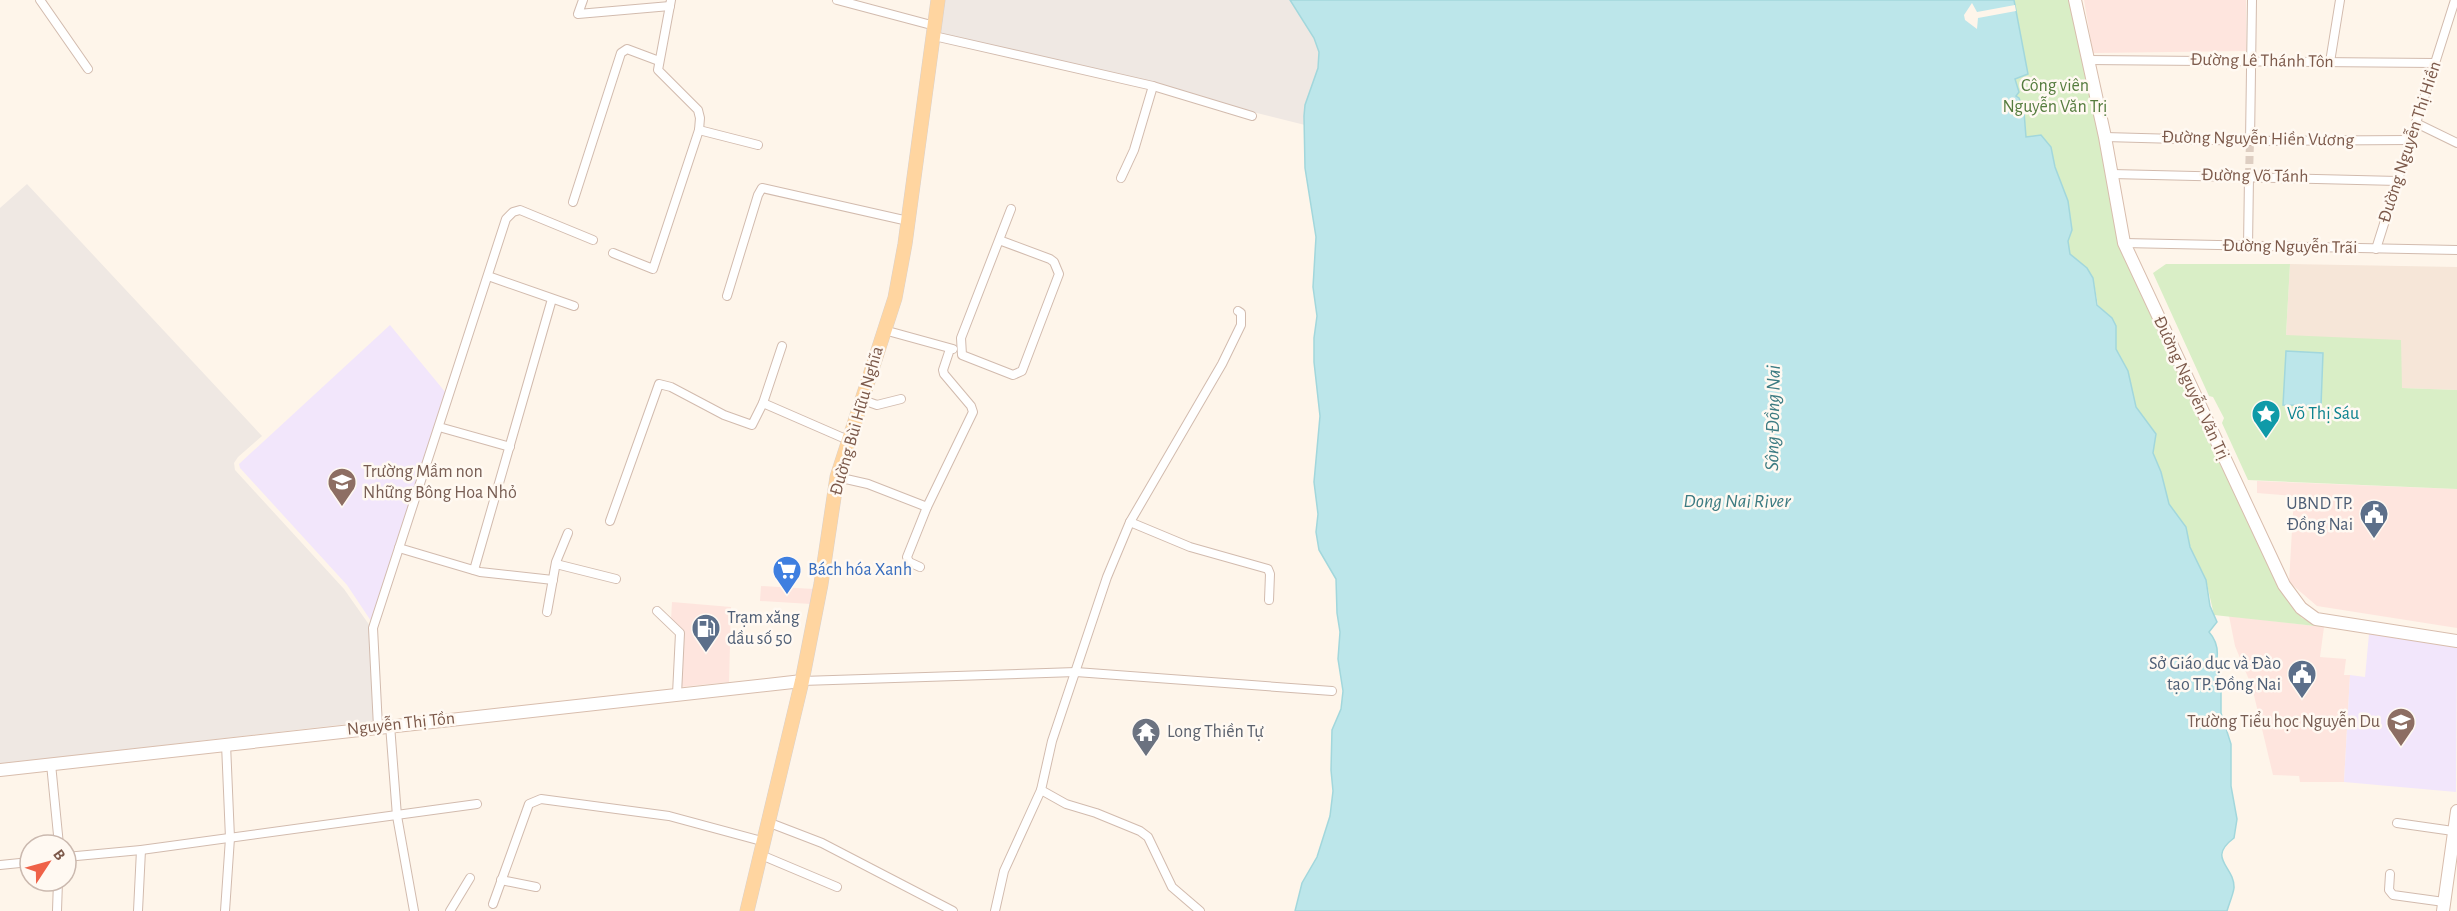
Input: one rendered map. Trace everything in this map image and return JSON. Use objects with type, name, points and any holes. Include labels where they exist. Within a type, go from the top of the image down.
[{"type":"main road","name":"Đường Bùi Hữu Nghĩa","points":[[747,911],[770,823],[802,681],[821,584],[837,477],[860,399],[895,298],[908,221],[938,0]]},
{"type":"street","points":[[40,0],[88,69]]},
{"type":"street","points":[[583,0],[578,14],[670,3],[658,70],[698,110],[700,118],[699,130],[653,269],[613,253]]},
{"type":"street","points":[[837,0],[934,31],[1153,86],[1252,116]]},
{"type":"street","name":"Đường Nguyễn Văn Trị","points":[[2075,0],[2105,137],[2124,243],[2284,585],[2301,608],[2316,619],[2457,640]]},
{"type":"street","points":[[2250,141],[2252,0]]},
{"type":"street","points":[[2330,62],[2340,0]]},
{"type":"street","name":"Đường Nguyễn Thị Hiền","points":[[2376,249],[2435,63],[2453,17],[2455,0]]},
{"type":"street","points":[[573,202],[621,53],[627,49],[659,61]]},
{"type":"street","name":"Đường Lê Thánh Tôn","points":[[2088,60],[2435,63]]},
{"type":"street","points":[[1121,178],[1134,150],[1153,86]]},
{"type":"street","points":[[2416,123],[2457,143]]},
{"type":"street","points":[[699,130],[758,145]]},
{"type":"street","name":"Đường Nguyễn Hiền Vương","points":[[2105,137],[2250,141],[2411,140]]},
{"type":"street","name":"Đường Võ Tánh","points":[[2112,174],[2398,181]]},
{"type":"street","points":[[2248,247],[2249,176]]},
{"type":"street","points":[[727,296],[762,188],[908,221]]},
{"type":"street","points":[[999,240],[1050,259],[1059,273],[1022,371],[1013,375],[962,355],[961,351],[962,338],[999,240],[1011,209]]},
{"type":"street","points":[[414,911],[397,816],[373,628],[507,219],[520,210],[593,240]]},
{"type":"street","name":"Đường Nguyễn Trãi","points":[[2124,243],[2457,250]]},
{"type":"street","points":[[488,276],[574,306]]},
{"type":"street","points":[[474,570],[552,298]]},
{"type":"street","points":[[996,911],[1004,871],[1041,790],[1048,755],[1107,577],[1130,522],[1222,364],[1241,325],[1241,313],[1238,310]]},
{"type":"street","points":[[884,330],[961,351]]},
{"type":"street","points":[[610,521],[659,384],[671,387],[724,415],[752,425],[763,403],[782,346]]},
{"type":"street","points":[[920,567],[909,562],[906,557],[927,507],[973,412],[971,406],[944,374],[943,370],[950,349]]},
{"type":"street","points":[[860,399],[877,405],[901,399]]},
{"type":"street","points":[[763,403],[848,440]]},
{"type":"street","points":[[439,427],[510,447]]},
{"type":"street","points":[[837,477],[868,484],[927,507]]},
{"type":"street","points":[[1130,522],[1190,547],[1268,568],[1270,574],[1269,600]]},
{"type":"street","points":[[547,612],[556,564],[568,532]]},
{"type":"street","points":[[399,548],[474,570],[553,580]]},
{"type":"street","points":[[556,564],[616,579]]},
{"type":"street","points":[[657,611],[680,633],[677,694]]},
{"type":"street","points":[[802,681],[1076,672],[1332,691]]},
{"type":"street","name":"Nguyễn Thị Tồn","points":[[0,770],[802,681]]},
{"type":"street","points":[[225,911],[230,838],[226,744]]},
{"type":"street","points":[[51,764],[57,833]]},
{"type":"street","points":[[1041,790],[1066,804],[1096,813],[1140,831],[1148,837],[1172,887],[1200,911]]},
{"type":"street","points":[[493,904],[529,804],[541,799],[669,816],[763,849],[837,887]]},
{"type":"street","points":[[78,856],[141,850],[477,804]]},
{"type":"street","points":[[2390,874],[2389,890],[2394,895],[2443,906],[2457,811]]},
{"type":"street","points":[[770,823],[822,843],[952,911]]},
{"type":"street","points":[[2397,823],[2453,831]]},
{"type":"street","points":[[138,911],[141,850]]},
{"type":"street","points":[[0,865],[18,863]]},
{"type":"street","points":[[450,911],[471,878]]},
{"type":"street","points":[[501,880],[536,886]]},
{"type":"street","points":[[57,911],[58,893]]},
{"type":"shaded area","points":[[944,0],[1290,0],[1314,38],[1319,52],[1318,68],[1304,116],[1305,125],[940,34]]},
{"type":"shaded area","points":[[2084,0],[2246,0],[2246,51],[2093,53]]},
{"type":"shaded area","points":[[27,184],[262,436],[238,457],[234,463],[235,470],[344,589],[370,626],[374,721],[0,764],[0,208]]},
{"type":"shaded area","points":[[2290,264],[2457,267],[2457,390],[2402,388],[2286,335]]},
{"type":"shaded area","name":"Trường Mầm non Những Bông Hoa Nhỏ","points":[[390,325],[446,393],[371,621],[347,585],[240,468],[239,464]]},
{"type":"shaded area","name":"UBND TP. Đồng Nai","points":[[2257,481],[2457,489],[2457,628],[2317,606],[2289,582],[2294,496],[2257,493]]},
{"type":"shaded area","name":"Bách hóa Xanh","points":[[761,586],[814,589],[811,604],[760,601]]},
{"type":"shaded area","name":"Trạm xăng dầu số 50","points":[[672,602],[731,607],[729,682],[681,687],[683,632],[671,620]]},
{"type":"shaded area","name":"Sở Giáo dục và Đào tạo TP. Đồng Nai","points":[[2229,616],[2324,627],[2320,657],[2346,659],[2344,675],[2350,675],[2344,782],[2300,782],[2299,776],[2273,775],[2252,687],[2235,646]]},
{"type":"shaded area","name":"Trường Tiểu học Nguyễn Du","points":[[2369,634],[2457,647],[2456,792],[2344,782],[2350,675],[2365,677]]},
{"type":"green space","name":"Công viên Nguyễn Văn Trị","points":[[2014,0],[2069,0],[2107,175],[2118,245],[2279,589],[2302,618],[2324,627],[2214,615],[2206,580],[2190,547],[2186,527],[2169,504],[2161,472],[2153,453],[2156,434],[2136,407],[2128,371],[2116,349],[2116,326],[2112,318],[2098,305],[2093,278],[2087,268],[2070,254],[2068,241],[2072,230],[2068,201],[2055,167],[2051,147],[2026,137],[2024,112],[2016,96],[2019,92],[2015,78],[2028,74]]},
{"type":"green space","points":[[2166,264],[2290,264],[2286,335],[2401,340],[2402,388],[2457,390],[2457,489],[2248,480],[2222,423],[2224,418],[2213,397],[2209,396],[2153,273]]},
{"type":"water","name":"Dong Nai River","points":[[1290,0],[2014,0],[2028,74],[2015,79],[2019,92],[2016,96],[2024,112],[2026,137],[2041,135],[2051,147],[2055,167],[2068,201],[2072,230],[2068,241],[2070,254],[2087,268],[2093,278],[2097,305],[2112,318],[2116,326],[2116,349],[2128,371],[2136,407],[2156,434],[2153,453],[2161,472],[2169,504],[2186,527],[2190,547],[2206,580],[2210,606],[2217,622],[2209,632],[2215,640],[2217,649],[2215,668],[2221,681],[2221,713],[2231,744],[2231,786],[2237,819],[2234,838],[2222,852],[2234,888],[2227,911],[1295,911],[1302,883],[1317,857],[1330,816],[1333,791],[1332,730],[1341,709],[1343,691],[1338,659],[1340,632],[1336,579],[1319,550],[1314,482],[1320,416],[1314,362],[1317,316],[1313,287],[1316,237],[1305,168],[1304,116],[1305,105],[1318,68],[1319,52],[1314,38]]},
{"type":"water","points":[[2286,351],[2323,353],[2321,406],[2283,405]]},
{"type":"pier","points":[[1972,3],[1977,12],[2015,5],[2016,11],[1978,18],[1977,29],[1965,20],[1964,15]]},
{"type":"tunnel","points":[[2249,176],[2250,141]]},
{"type":"place","name":"Võ Thị Sáu","points":[[2266,440]]},
{"type":"place","name":"Trường Mầm non Những Bông Hoa Nhỏ","points":[[342,508]]},
{"type":"place","name":"UBND TP. Đồng Nai","points":[[2374,540]]},
{"type":"place","name":"Bách hóa Xanh","points":[[787,596]]},
{"type":"place","name":"Trạm xăng dầu số 50","points":[[706,654]]},
{"type":"place","name":"Sở Giáo dục và Đào tạo TP. Đồng Nai","points":[[2302,700]]},
{"type":"place","name":"Trường Tiểu học Nguyễn Du","points":[[2401,748]]},
{"type":"place","name":"Long Thiền Tự","points":[[1146,758]]},
{"type":"water label","name":"Sông Đồng Nai","points":[[1773,418]]}]
